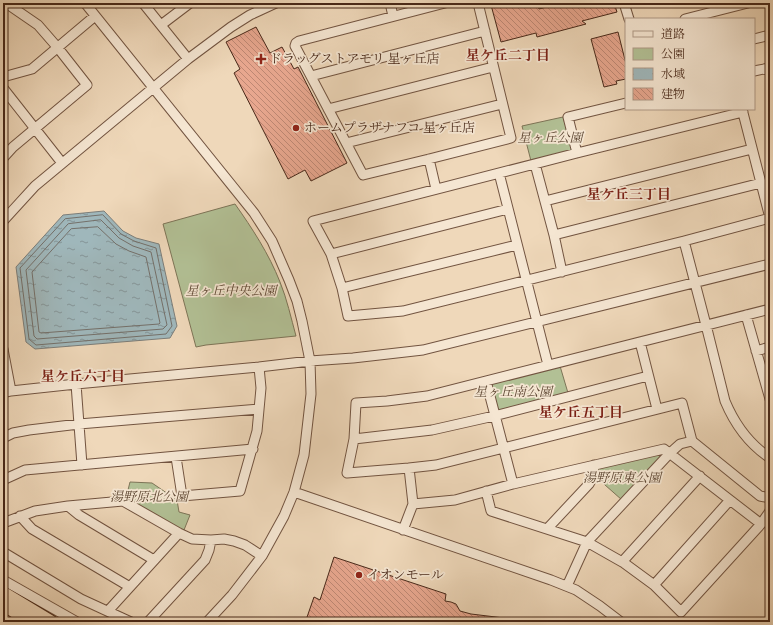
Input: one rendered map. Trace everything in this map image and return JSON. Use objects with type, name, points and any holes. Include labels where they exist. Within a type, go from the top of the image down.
[{"type":"highway","points":[[4,582],[51,622]]},
{"type":"highway","points":[[3,604],[32,622]]},
{"type":"street","points":[[3,158],[13,147],[87,85],[38,25],[6,3]]},
{"type":"street","points":[[85,3],[254,213],[272,241],[290,280],[297,301],[310,361],[311,394],[304,455],[294,492],[284,516],[262,556],[232,595],[207,622]]},
{"type":"street","points":[[144,3],[188,59]]},
{"type":"street","points":[[161,25],[190,3]]},
{"type":"street","points":[[3,221],[35,186],[188,59],[231,27],[250,15],[276,3]]},
{"type":"street","points":[[390,3],[393,16]]},
{"type":"street","points":[[445,3],[296,43],[295,46],[363,175],[511,138],[478,3]]},
{"type":"street","points":[[624,3],[629,18]]},
{"type":"street","points":[[689,18],[748,3]]},
{"type":"street","points":[[3,78],[32,69],[95,16]]},
{"type":"street","points":[[311,76],[485,31]]},
{"type":"street","points":[[755,39],[770,35]]},
{"type":"street","points":[[328,109],[493,67]]},
{"type":"street","points":[[755,71],[769,68],[770,71]]},
{"type":"street","points":[[4,93],[36,128],[62,163]]},
{"type":"street","points":[[578,152],[568,118],[625,103]]},
{"type":"street","points":[[346,143],[502,104]]},
{"type":"street","points":[[742,110],[770,218],[562,272],[403,311],[348,316],[342,288],[331,254],[313,221],[742,110]]},
{"type":"street","points":[[545,201],[752,148]]},
{"type":"street","points":[[429,159],[436,189]]},
{"type":"street","points":[[535,164],[554,235],[562,272]]},
{"type":"street","points":[[499,173],[548,365]]},
{"type":"street","points":[[554,235],[761,183]]},
{"type":"street","points":[[331,254],[508,209]]},
{"type":"street","points":[[684,241],[725,402],[737,426],[747,439],[762,453],[770,458]]},
{"type":"street","points":[[342,288],[517,245]]},
{"type":"street","points":[[3,349],[7,392],[310,361],[353,358],[423,350],[770,264]]},
{"type":"street","points":[[770,309],[427,396],[356,403],[354,439],[347,473],[409,468],[436,464],[682,403],[692,441],[760,496],[770,498]]},
{"type":"street","points":[[746,316],[768,385],[770,399]]},
{"type":"street","points":[[640,342],[657,409]]},
{"type":"street","points":[[756,351],[770,347]]},
{"type":"street","points":[[176,457],[182,496],[240,491],[258,431],[261,388],[259,367]]},
{"type":"street","points":[[354,439],[432,430],[494,416],[648,376]]},
{"type":"street","points":[[486,381],[502,448],[513,484]]},
{"type":"street","points":[[76,384],[82,465]]},
{"type":"street","points":[[3,438],[12,433],[79,424],[259,409]]},
{"type":"street","points":[[567,586],[587,542],[670,453],[680,444],[692,441]]},
{"type":"street","points":[[3,480],[25,470],[253,449]]},
{"type":"street","points":[[413,504],[455,500],[513,484],[664,449],[761,524]]},
{"type":"street","points":[[547,529],[589,484],[593,477],[594,465]]},
{"type":"street","points":[[404,530],[413,504],[409,468]]},
{"type":"street","points":[[622,562],[700,476]]},
{"type":"street","points":[[294,492],[567,586],[576,590],[621,622]]},
{"type":"street","points":[[486,492],[491,511],[587,542],[622,562],[654,585],[682,612],[761,524],[770,511]]},
{"type":"street","points":[[654,585],[730,500]]},
{"type":"street","points":[[3,524],[35,511],[68,506],[123,501],[192,539],[234,541],[245,545],[262,556]]},
{"type":"street","points":[[68,506],[78,515],[154,560]]},
{"type":"street","points":[[20,516],[32,529],[130,586]]},
{"type":"street","points":[[108,611],[179,533]]},
{"type":"street","points":[[148,622],[205,560],[209,550],[210,540]]},
{"type":"street","points":[[3,552],[80,599],[131,622]]},
{"type":"street","points":[[4,582],[77,622]]},
{"type":"street","points":[[3,618],[9,622]]},
{"type":"green space","name":"星ヶ丘公園","points":[[563,117],[572,148],[570,152],[531,161],[522,126]]},
{"type":"green space","name":"星ヶ丘中央公園","points":[[235,204],[248,222],[271,261],[285,295],[296,336],[196,347],[163,224]]},
{"type":"green space","name":"星ヶ丘南公園","points":[[560,366],[568,393],[500,410],[497,408],[491,385],[493,382]]},
{"type":"green space","name":"湯野原東公園","points":[[653,454],[659,455],[661,458],[622,500],[596,477],[599,467]]},
{"type":"green space","name":"湯野原北公園","points":[[130,482],[152,483],[177,500],[179,512],[190,515],[184,530],[178,529],[130,501],[132,497],[127,494]]},
{"type":"water","points":[[104,211],[123,231],[136,238],[159,244],[177,326],[170,338],[35,349],[26,342],[16,267],[63,215]]},
{"type":"building","points":[[497,3],[537,3],[539,9],[562,3],[588,3],[589,5],[595,3],[614,3],[617,12],[582,21],[586,24],[537,37],[536,33],[501,42],[491,5]]},
{"type":"building","name":"ホームプラザナフコ 星ヶ丘店","points":[[256,27],[270,53],[282,47],[294,69],[298,67],[347,163],[311,181],[305,170],[288,179],[234,73],[240,69],[226,42]]},
{"type":"building","points":[[618,32],[625,60],[625,79],[616,81],[617,84],[604,87],[591,39]]},
{"type":"building","name":"イオンモール","points":[[334,557],[446,594],[445,601],[456,604],[460,611],[471,614],[504,618],[504,622],[311,622],[306,620],[314,597],[320,600]]},
{"type":"place","name":"ドラッグストアモリ 星ヶ丘店","points":[[261,59]]},
{"type":"place","name":"ホームプラザナフコ 星ヶ丘店","points":[[296,128]]},
{"type":"place","name":"イオンモール","points":[[359,575]]},
{"type":"district","name":"星ケ丘二丁目","points":[[508,55]]},
{"type":"district","name":"星ケ丘三丁目","points":[[629,194]]},
{"type":"district","name":"星ケ丘六丁目","points":[[83,376]]},
{"type":"district","name":"星ケ丘五丁目","points":[[581,412]]}]
